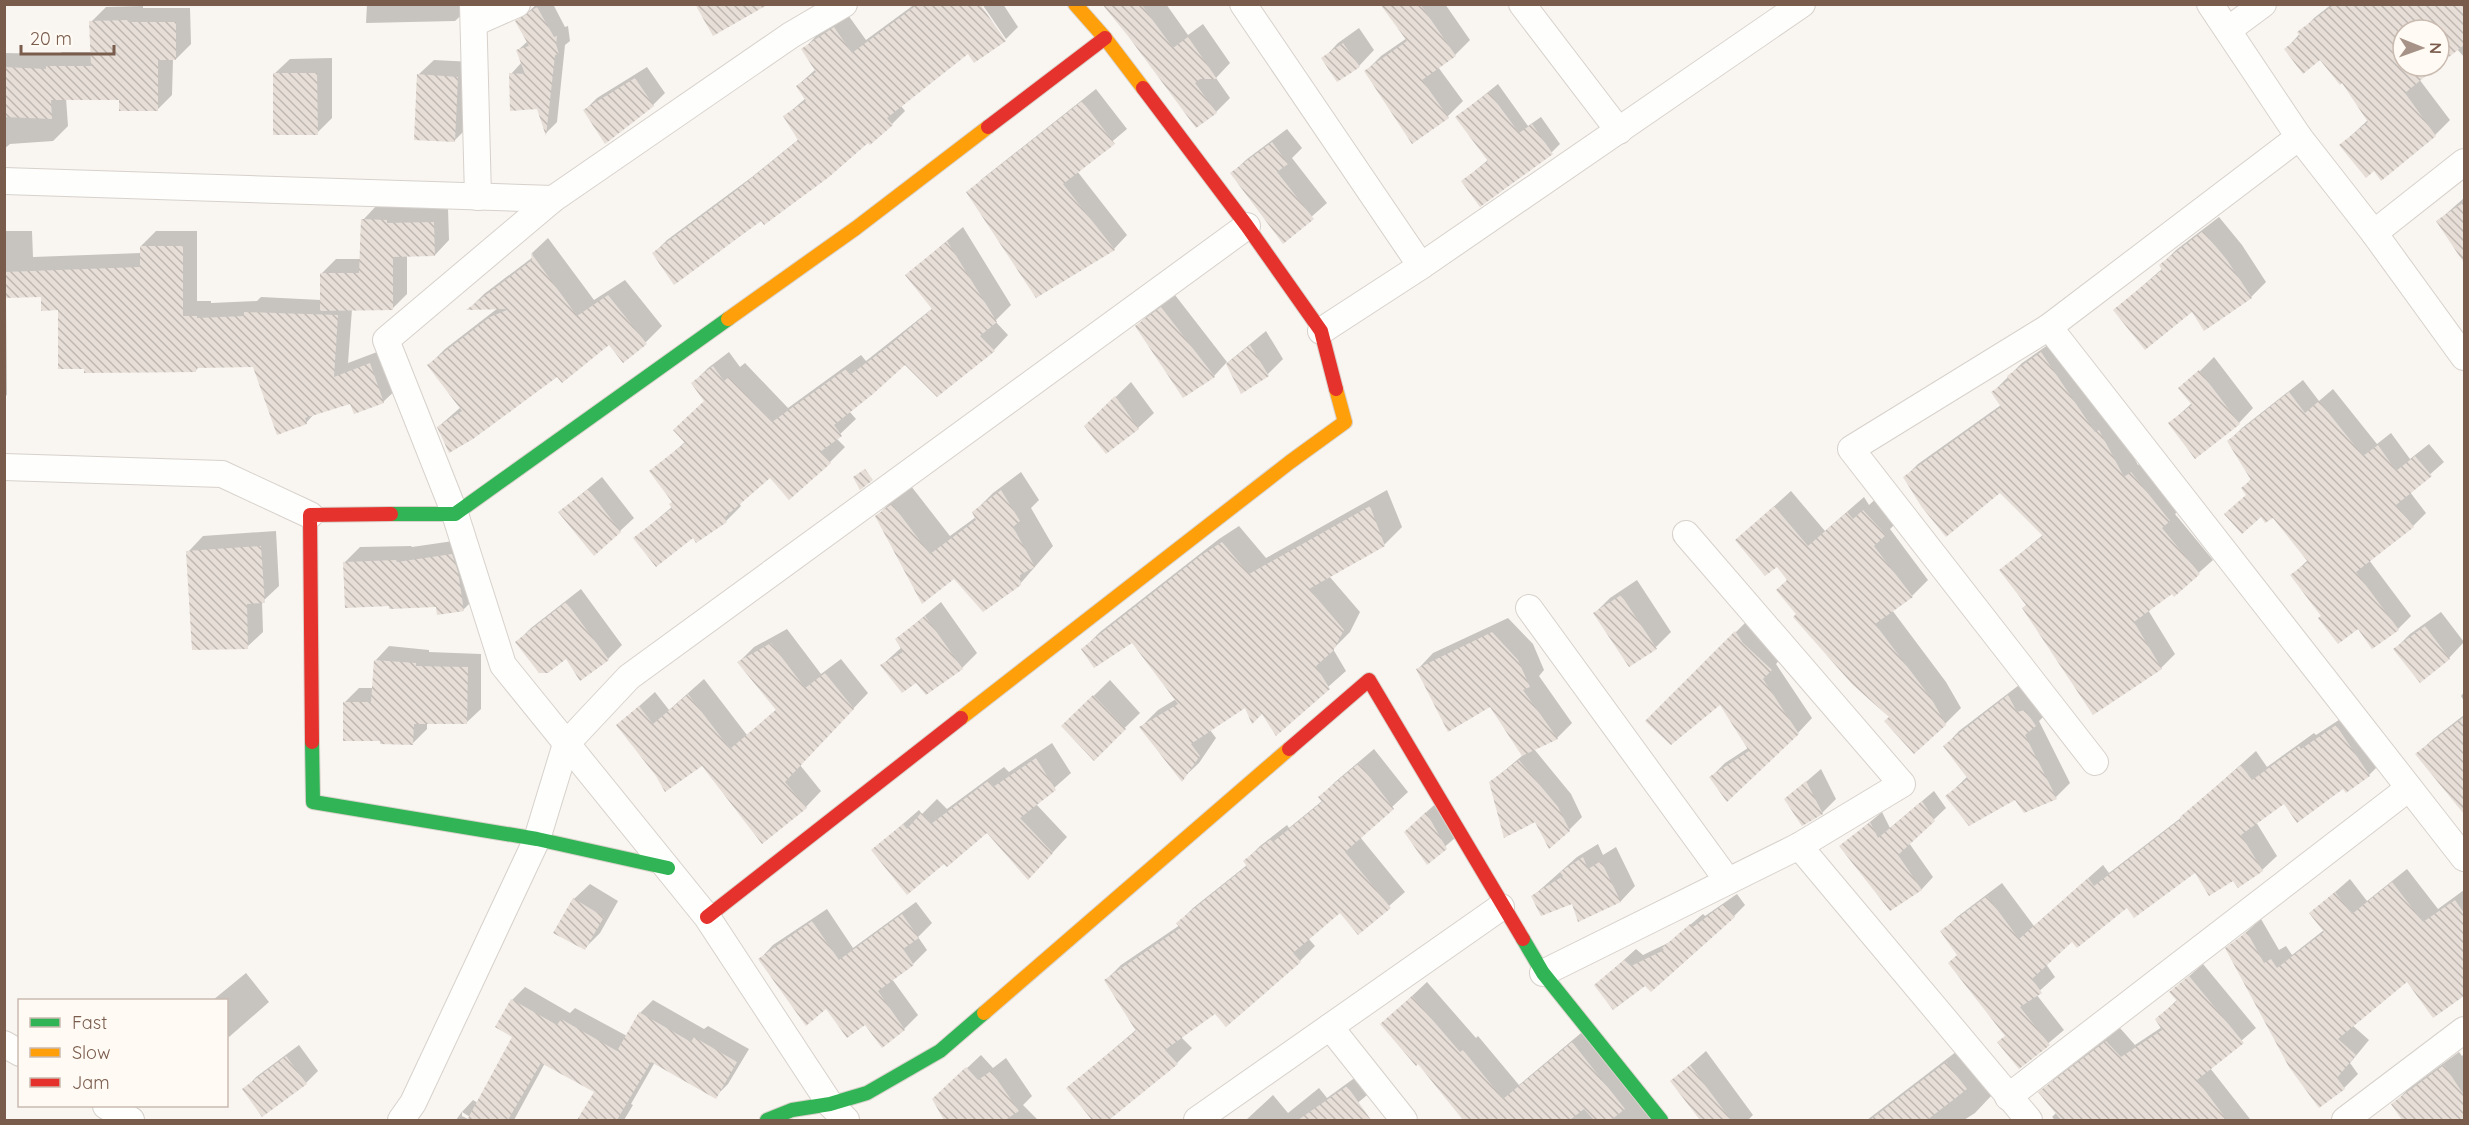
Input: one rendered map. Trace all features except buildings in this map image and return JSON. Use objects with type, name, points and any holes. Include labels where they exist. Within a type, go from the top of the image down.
[{"type":"street","points":[[478,197],[474,14],[517,4]]},
{"type":"street","points":[[838,1112],[708,917],[503,665],[455,514],[386,340],[553,199],[791,35],[844,4]]},
{"type":"street","points":[[708,917],[1290,462],[1346,422],[1321,331],[1247,226],[1105,38],[1075,4]]},
{"type":"street","points":[[1243,4],[1421,266]]},
{"type":"street","points":[[1522,4],[1620,131]]},
{"type":"street","points":[[1321,331],[1620,131],[1802,4]]},
{"type":"street","points":[[2210,4],[2299,137],[2374,233],[2464,357]]},
{"type":"street","points":[[2228,30],[2263,4]]},
{"type":"street","points":[[4,466],[222,474],[310,515],[455,514],[856,228],[1105,38]]},
{"type":"street","points":[[2095,762],[1851,449],[2049,327],[2299,137]]},
{"type":"street","points":[[2374,233],[2464,162]]},
{"type":"street","points":[[4,181],[553,199]]},
{"type":"street","points":[[401,1120],[413,1103],[537,839],[566,744],[629,677],[1247,226]]},
{"type":"street","points":[[2049,327],[2464,858]]},
{"type":"street","points":[[310,515],[313,802],[537,839],[668,868]]},
{"type":"street","points":[[1543,973],[1799,846],[1902,784],[1686,534]]},
{"type":"street","points":[[1529,608],[1728,881]]},
{"type":"street","points":[[767,1120],[792,1110],[838,1112],[940,1051],[1369,680],[1501,907],[1543,973],[1661,1120]]},
{"type":"street","points":[[2008,1097],[2409,788]]},
{"type":"street","points":[[1799,846],[2029,1120]]},
{"type":"street","points":[[1197,1120],[1501,907]]},
{"type":"street","points":[[1330,1027],[1404,1120]]},
{"type":"street","points":[[2345,1120],[2464,1030]]},
{"type":"street","points":[[4,1044],[18,1052]]},
{"type":"street","points":[[108,1107],[131,1120]]},
{"type":"traffic: fast","points":[[391,514],[455,514],[728,319]]},
{"type":"traffic: fast","points":[[312,742],[313,802],[537,839],[668,868]]},
{"type":"traffic: fast","points":[[1523,939],[1543,973],[1661,1120]]},
{"type":"traffic: fast","points":[[767,1120],[792,1110],[830,1104],[867,1093],[940,1051],[984,1013]]},
{"type":"traffic: slow","points":[[1075,4],[1105,38],[1143,88]]},
{"type":"traffic: slow","points":[[728,319],[856,228],[988,127]]},
{"type":"traffic: slow","points":[[961,718],[1290,462],[1345,422],[1336,389]]},
{"type":"traffic: slow","points":[[984,1013],[1289,749]]},
{"type":"traffic: jam","points":[[988,127],[1105,38]]},
{"type":"traffic: jam","points":[[1143,88],[1247,226],[1321,331],[1336,389]]},
{"type":"traffic: jam","points":[[312,742],[310,515],[391,514]]},
{"type":"traffic: jam","points":[[1289,749],[1369,680],[1523,939]]},
{"type":"traffic: jam","points":[[707,917],[961,718]]}]
